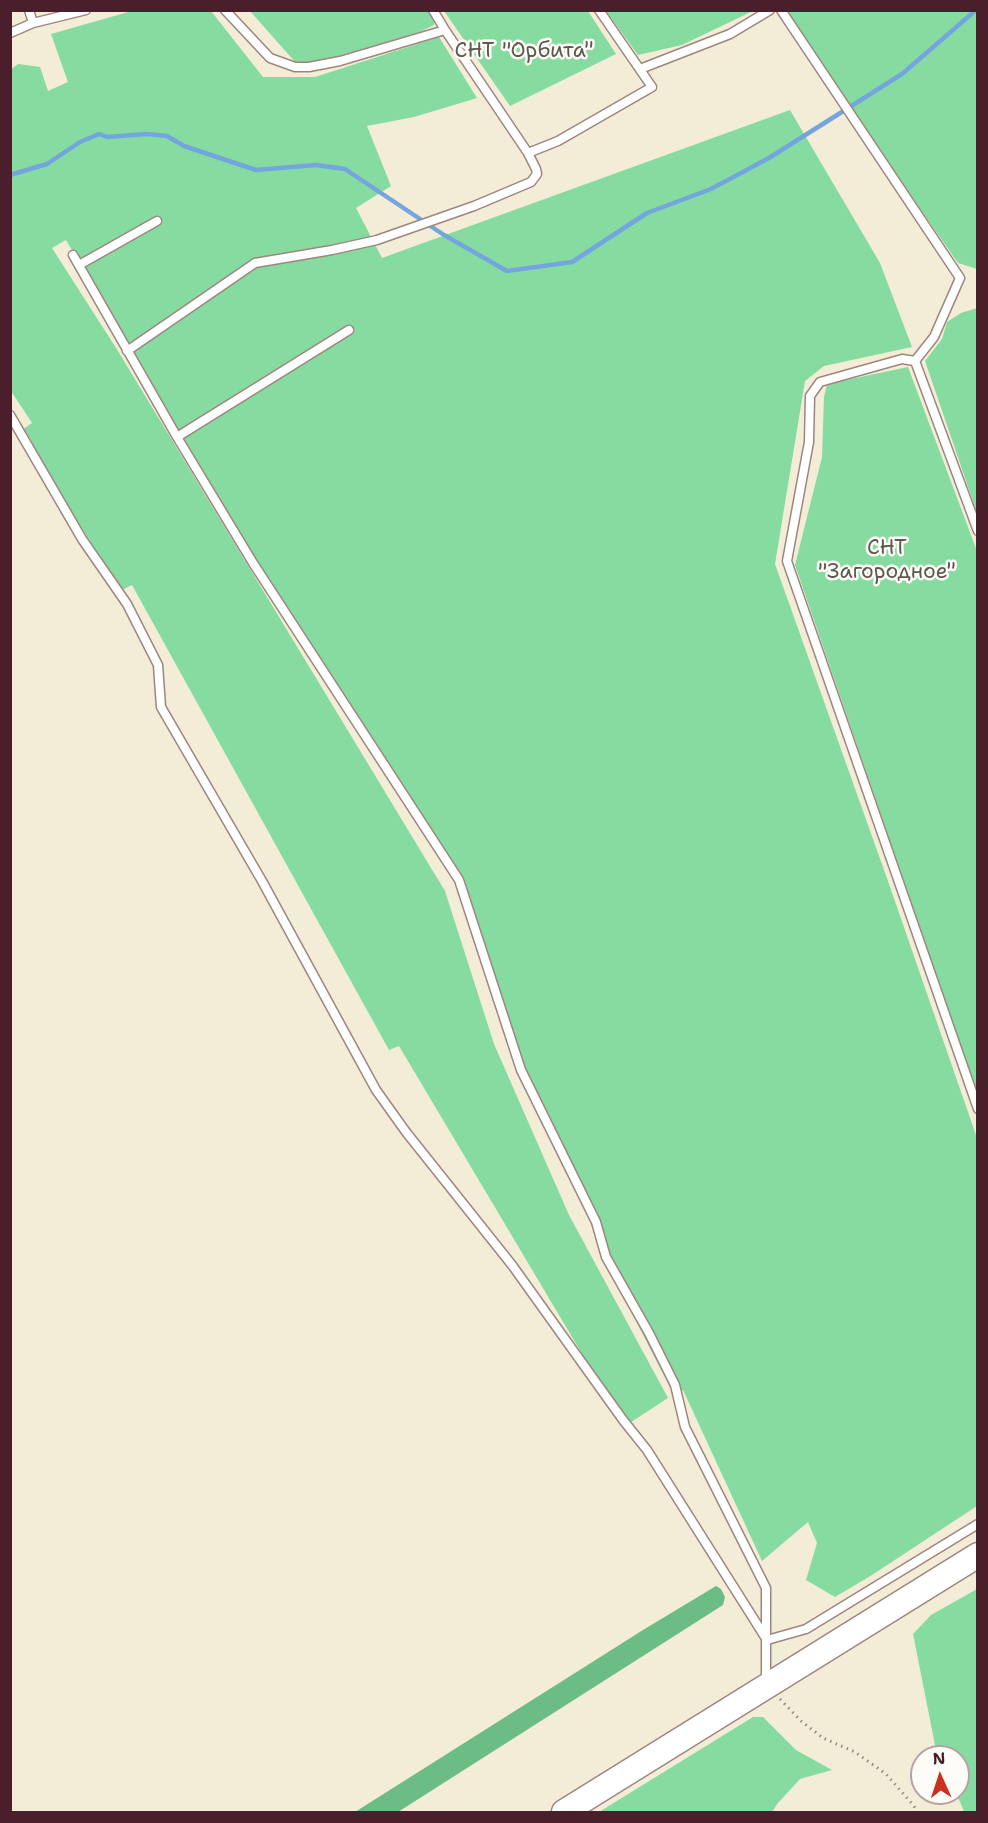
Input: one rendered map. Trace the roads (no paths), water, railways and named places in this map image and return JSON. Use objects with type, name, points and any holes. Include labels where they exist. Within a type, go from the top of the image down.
[{"type":"main road","points":[[564,1812],[978,1554]]},
{"type":"lane","points":[[29,10],[33,23]]},
{"type":"lane","points":[[10,33],[33,23],[86,10]]},
{"type":"lane","points":[[225,10],[270,58],[295,67],[332,63],[445,30]]},
{"type":"lane","points":[[127,351],[255,263],[377,240],[474,206],[531,182],[537,174],[528,153],[433,10]]},
{"type":"lane","points":[[528,153],[558,141],[652,87],[598,10]]},
{"type":"lane","points":[[640,69],[730,34],[770,10]]},
{"type":"lane","points":[[781,10],[960,278],[934,337],[915,361]]},
{"type":"lane","points":[[79,265],[157,221]]},
{"type":"lane","points":[[73,255],[177,437],[253,563],[459,880],[521,1070],[596,1222],[606,1257],[675,1385],[685,1428],[766,1588],[766,1685]]},
{"type":"lane","points":[[177,437],[349,330]]},
{"type":"lane","points":[[915,361],[902,359],[820,382],[810,396],[809,442],[786,561],[978,1109]]},
{"type":"lane","points":[[915,361],[978,531]]},
{"type":"lane","points":[[10,416],[82,539],[127,604],[158,665],[161,707],[262,881],[376,1090],[406,1132],[512,1265],[623,1420],[648,1450],[767,1640]]},
{"type":"lane","points":[[767,1640],[806,1629],[978,1524]]},
{"type":"waterway","points":[[10,175],[47,164],[80,142],[99,134],[107,137],[147,134],[167,136],[184,146],[256,170],[316,165],[345,169],[444,235],[507,271],[572,262],[647,213],[711,189],[769,158],[902,74],[976,10]]},
{"type":"park label","name":"CНТ \"Орбита\"","points":[[524,52]]},
{"type":"park label","name":"СНТ \"Загородное\"","points":[[887,561]]}]
